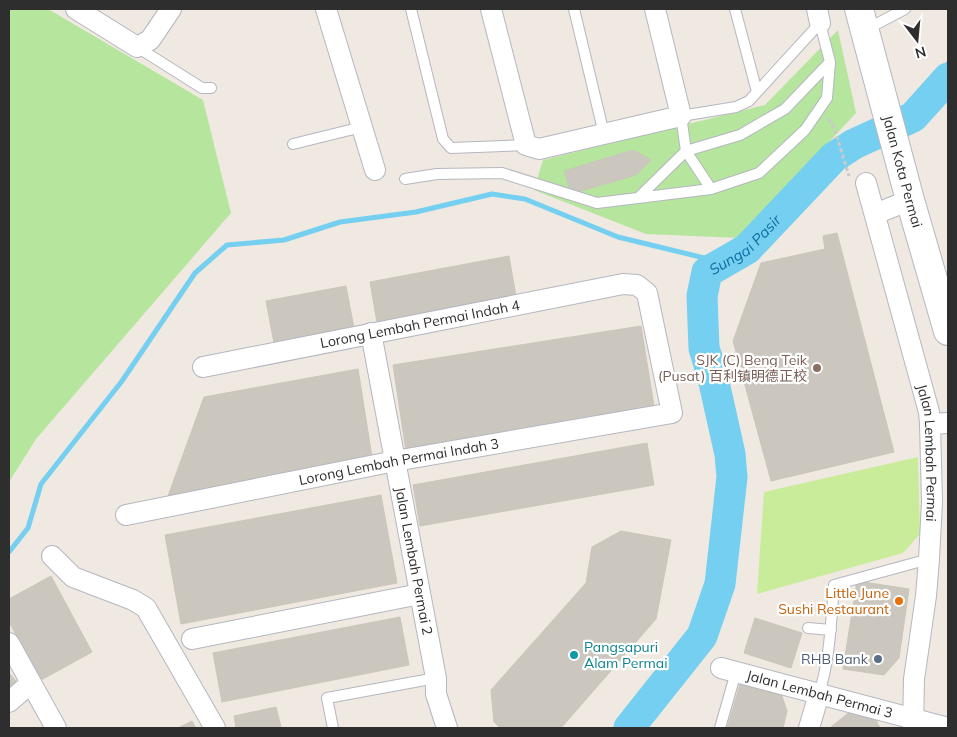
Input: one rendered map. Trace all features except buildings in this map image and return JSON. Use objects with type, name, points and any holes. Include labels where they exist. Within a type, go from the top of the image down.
[{"type":"main road","name":"Jalan Kota Permai","points":[[861,20],[948,331]]},
{"type":"street","points":[[76,9],[137,46],[150,40],[171,9]]},
{"type":"street","points":[[326,9],[375,170]]},
{"type":"street","points":[[491,9],[526,145],[539,149],[681,116],[655,9]]},
{"type":"street","name":"Jalan Lembah Permai","points":[[857,179],[874,214],[929,412],[939,424],[926,596],[914,679],[913,723]]},
{"type":"street","points":[[874,214],[910,200]]},
{"type":"street","name":"Lorong Lembah Permai Indah 4","points":[[203,367],[623,284],[638,284],[647,293],[672,413]]},
{"type":"street","name":"Jalan Lembah Permai 2","points":[[371,334],[436,678],[436,694],[447,728]]},
{"type":"street","name":"Lorong Lembah Permai Indah 3","points":[[126,515],[395,461],[672,413]]},
{"type":"street","points":[[52,556],[73,577],[133,600],[146,608],[216,728]]},
{"type":"street","points":[[192,639],[420,594]]},
{"type":"street","points":[[9,643],[56,728]]},
{"type":"street","name":"Jalan Lembah Permai 3","points":[[729,670],[819,694],[913,723],[948,728]]},
{"type":"street","points":[[9,702],[31,683]]},
{"type":"street","points":[[809,728],[819,694]]},
{"type":"lane","points":[[412,9],[443,139],[451,148],[526,145]]},
{"type":"lane","points":[[574,9],[604,134]]},
{"type":"lane","points":[[735,9],[757,92]]},
{"type":"lane","points":[[861,20],[905,9]]},
{"type":"lane","points":[[712,189],[686,151],[681,116],[736,107],[749,101],[819,16]]},
{"type":"lane","points":[[405,179],[436,174],[502,174],[597,203],[712,189],[759,173],[805,130],[827,98],[830,62],[819,16]]},
{"type":"lane","points":[[137,46],[202,88],[212,88]]},
{"type":"lane","points":[[638,198],[686,151],[740,136],[785,110],[830,62]]},
{"type":"lane","points":[[293,144],[362,127]]},
{"type":"lane","points":[[819,694],[831,630],[834,585],[929,560]]},
{"type":"lane","points":[[808,628],[831,630]]},
{"type":"lane","points":[[720,728],[729,670]]},
{"type":"lane","points":[[333,728],[328,698],[436,678]]},
{"type":"path","points":[[834,127],[857,179]]},
{"type":"green space","points":[[9,9],[48,9],[203,100],[231,213],[36,439],[9,482]]},
{"type":"green space","points":[[838,30],[856,113],[740,238],[646,234],[534,190],[543,160],[765,105]]},
{"type":"green space","points":[[918,457],[920,534],[903,553],[757,594],[764,492]]},
{"type":"water","points":[[948,60],[948,90],[909,134],[903,110]]},
{"type":"waterway","name":"Sungai Pasir","points":[[629,728],[702,636],[720,584],[732,477],[730,454],[713,378],[704,348],[702,296],[707,272],[747,249],[834,157],[854,144],[913,117],[948,78]]},
{"type":"waterway","points":[[9,552],[28,528],[41,484],[122,381],[195,273],[227,245],[284,240],[340,222],[416,212],[492,194],[525,199],[618,237],[725,263]]},
{"type":"place","name":"SJK (C) Beng Teik (Pusat) 百利镇明德正校","points":[[817,368]]},
{"type":"place","name":"Little June Sushi Restaurant","points":[[899,601]]},
{"type":"place","name":"Pangsapuri Alam Permai","points":[[574,655]]},
{"type":"place","name":"RHB Bank","points":[[878,659]]}]
